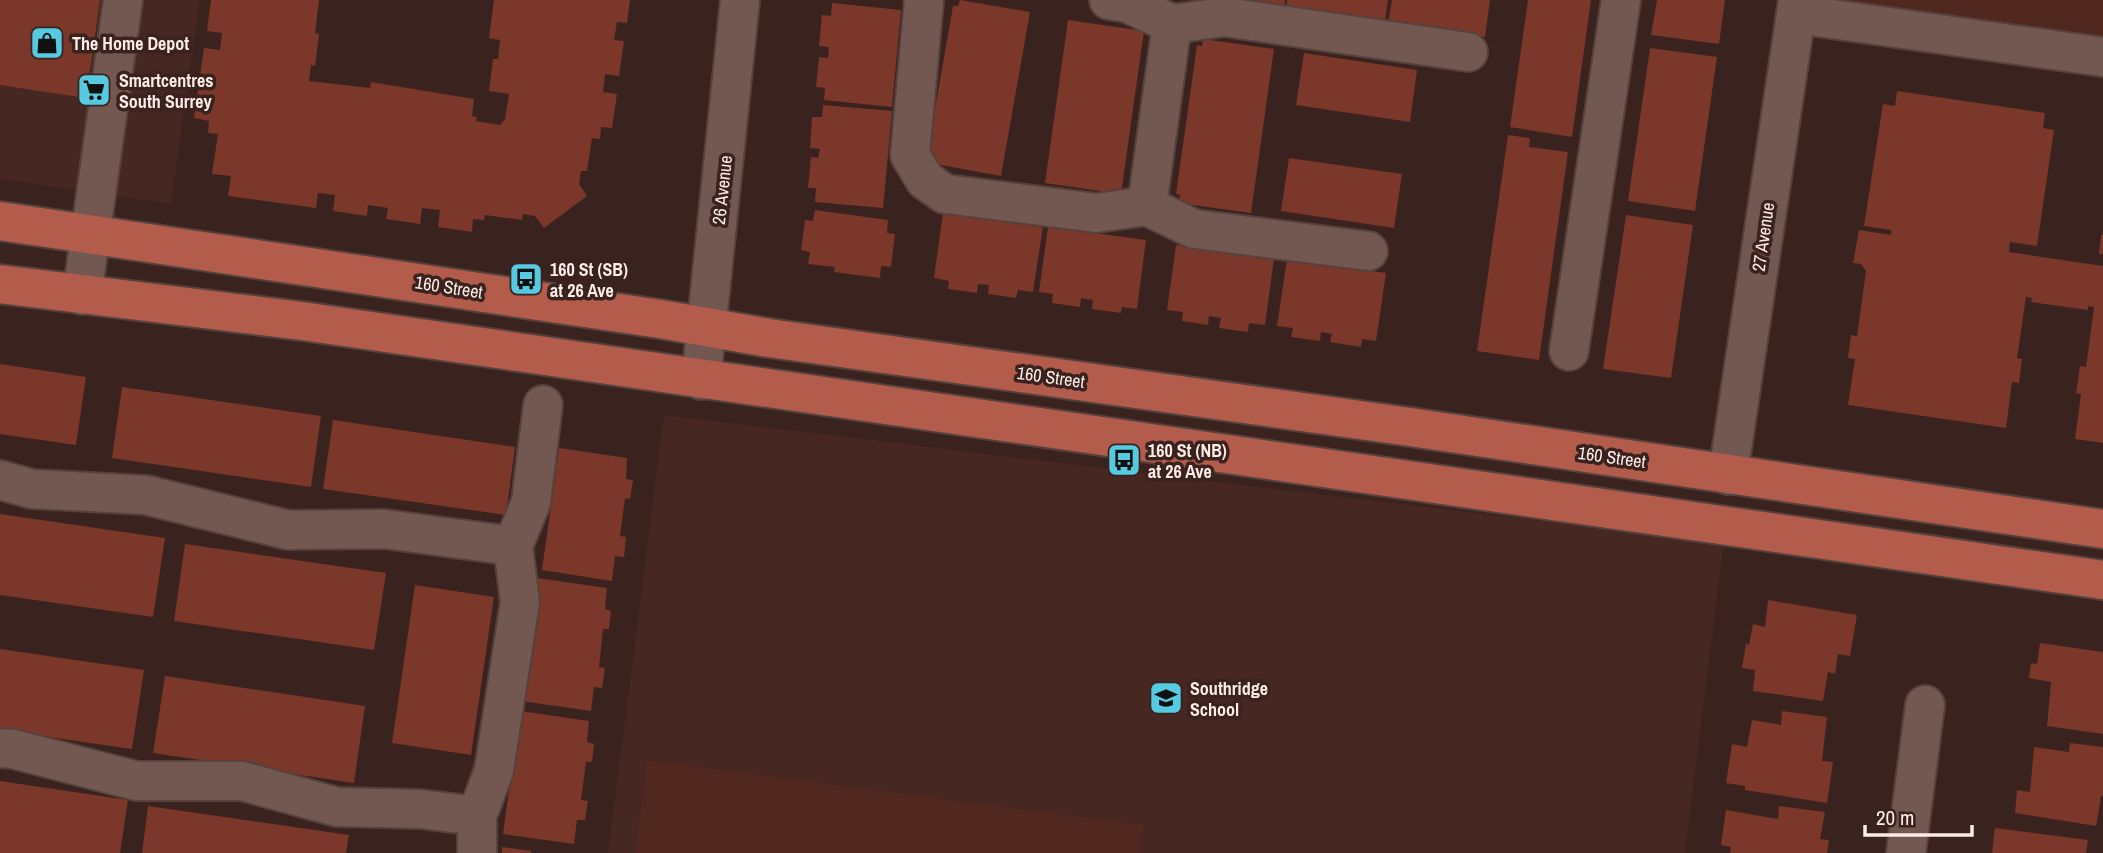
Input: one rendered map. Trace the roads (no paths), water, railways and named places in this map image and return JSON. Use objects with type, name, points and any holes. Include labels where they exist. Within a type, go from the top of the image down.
[{"type":"main road","name":"160 Street","points":[[0,221],[708,327],[2103,529]]},
{"type":"main road","points":[[0,284],[302,321],[2103,580]]},
{"type":"main road","points":[[1442,487],[1459,472],[1486,464],[1676,492],[1703,487],[1728,475]]},
{"type":"street","points":[[82,295],[123,0]]},
{"type":"street","name":"26 Avenue","points":[[701,380],[740,0]]},
{"type":"street","points":[[924,0],[910,155],[925,180],[945,194],[1096,213],[1147,206],[1194,229],[1368,251]]},
{"type":"street","points":[[1110,0],[1128,3],[1172,24],[1225,17],[1468,52]]},
{"type":"street","points":[[1569,351],[1620,0]]},
{"type":"street","points":[[1797,7],[2103,57]]},
{"type":"street","name":"27 Avenue","points":[[1728,475],[1797,7]]},
{"type":"street","points":[[1147,206],[1172,24]]},
{"type":"street","points":[[0,748],[137,781],[242,781],[337,807],[420,809],[477,835],[494,771],[520,602],[513,546],[531,502],[543,405]]},
{"type":"street","points":[[0,480],[32,489],[146,495],[288,530],[384,529],[513,546]]},
{"type":"street","points":[[1906,853],[1925,705]]},
{"type":"place","name":"The Home Depot","points":[[47,43]]},
{"type":"place","name":"Smartcentres South Surrey","points":[[94,90]]},
{"type":"place","name":"160 St (SB) at 26 Ave","points":[[526,279]]},
{"type":"place","name":"160 St (NB) at 26 Ave","points":[[1124,460]]},
{"type":"place","name":"Southridge School","points":[[1166,698]]}]
